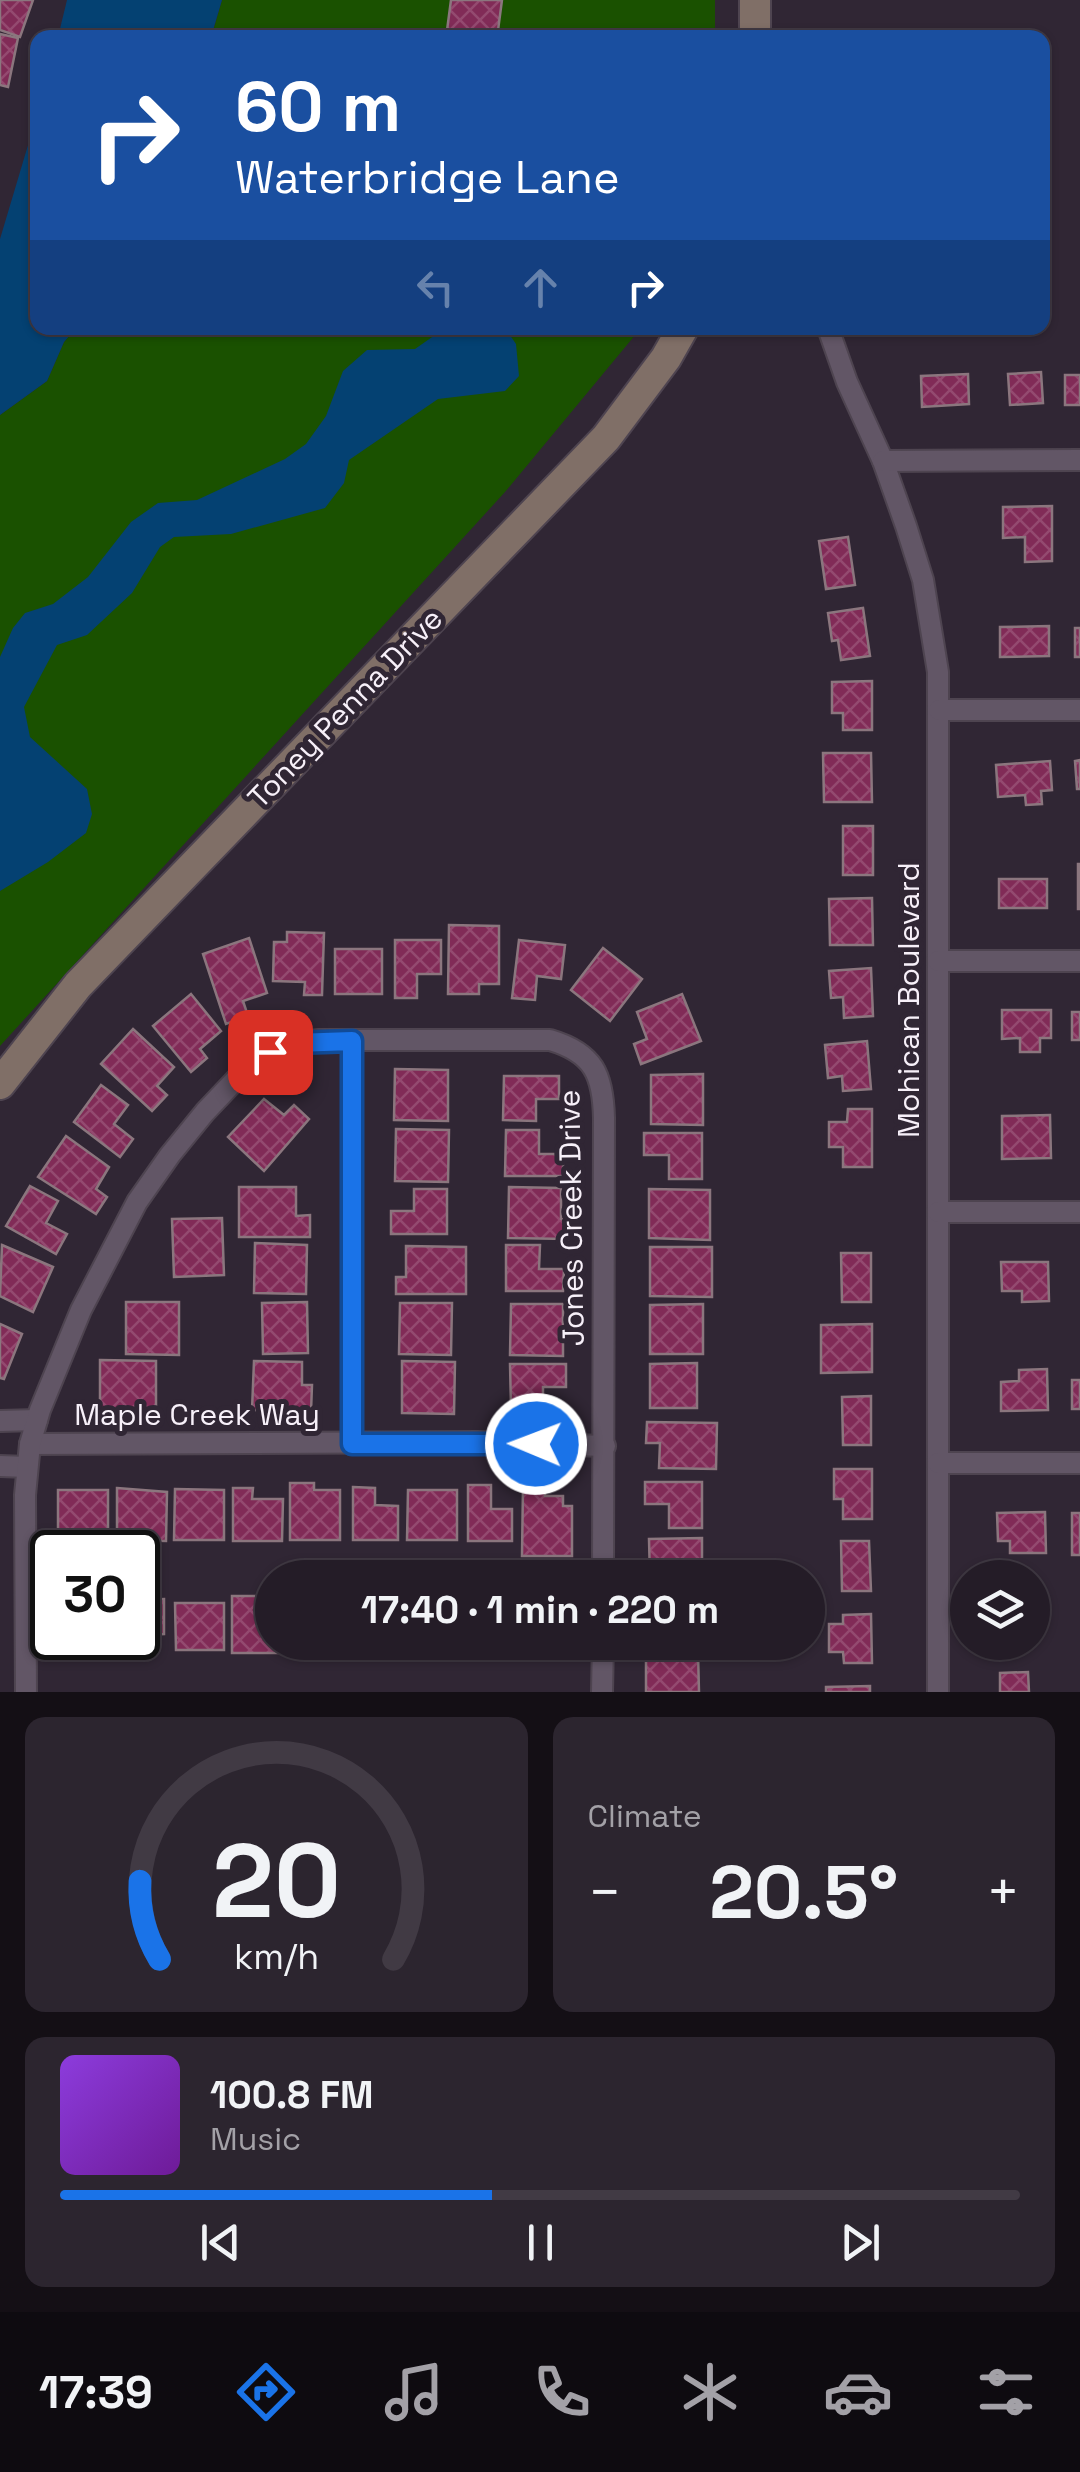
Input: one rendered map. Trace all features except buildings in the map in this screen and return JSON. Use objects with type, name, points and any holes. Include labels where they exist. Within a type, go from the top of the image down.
[{"type":"street","points":[[754,0],[754,30]]},
{"type":"street","name":"Toney Penna Drive","points":[[0,1084],[78,985],[606,438],[679,335]]},
{"type":"street","name":"Mohican Boulevard","points":[[830,335],[846,382],[883,461],[924,580],[934,635],[938,710],[938,1692]]},
{"type":"street","points":[[883,461],[1080,460]]},
{"type":"street","points":[[938,710],[1080,710]]},
{"type":"street","points":[[938,961],[1080,961]]},
{"type":"street","name":"Jones Creek Drive","points":[[26,1692],[30,1444],[108,1254],[137,1202],[190,1130],[242,1073],[270,1052],[305,1042],[550,1040],[572,1046],[588,1059],[599,1076],[604,1118],[604,1560]]},
{"type":"street","points":[[352,1041],[352,1444]]},
{"type":"street","points":[[938,1212],[1080,1212]]},
{"type":"street","name":"Maple Creek Way","points":[[0,1421],[37,1420]]},
{"type":"street","name":"Maple Creek Way","points":[[30,1444],[478,1442],[605,1446]]},
{"type":"street","points":[[938,1463],[1080,1463]]},
{"type":"street","points":[[0,1466],[27,1467]]},
{"type":"street","points":[[602,1692],[603,1660]]},
{"type":"green space","points":[[222,0],[715,0],[715,30],[213,30]]},
{"type":"green space","points":[[70,335],[635,335],[505,492],[0,1046],[0,415],[47,381]]},
{"type":"water","points":[[67,0],[222,0],[213,30],[60,30]]},
{"type":"water","points":[[30,138],[30,335],[70,335],[47,381],[0,415],[0,239]]},
{"type":"water","points":[[435,335],[510,335],[516,344],[519,376],[505,391],[438,399],[349,460],[344,483],[325,508],[231,534],[174,537],[160,547],[132,593],[87,635],[57,645],[24,707],[30,737],[87,789],[92,814],[86,833],[0,891],[0,657],[13,628],[25,613],[53,604],[88,577],[131,522],[158,503],[197,500],[285,459],[306,444],[326,416],[343,371],[367,350],[415,349]]},
{"type":"route","points":[[270,1052],[295,1043],[352,1041],[352,1444],[536,1444]]}]
